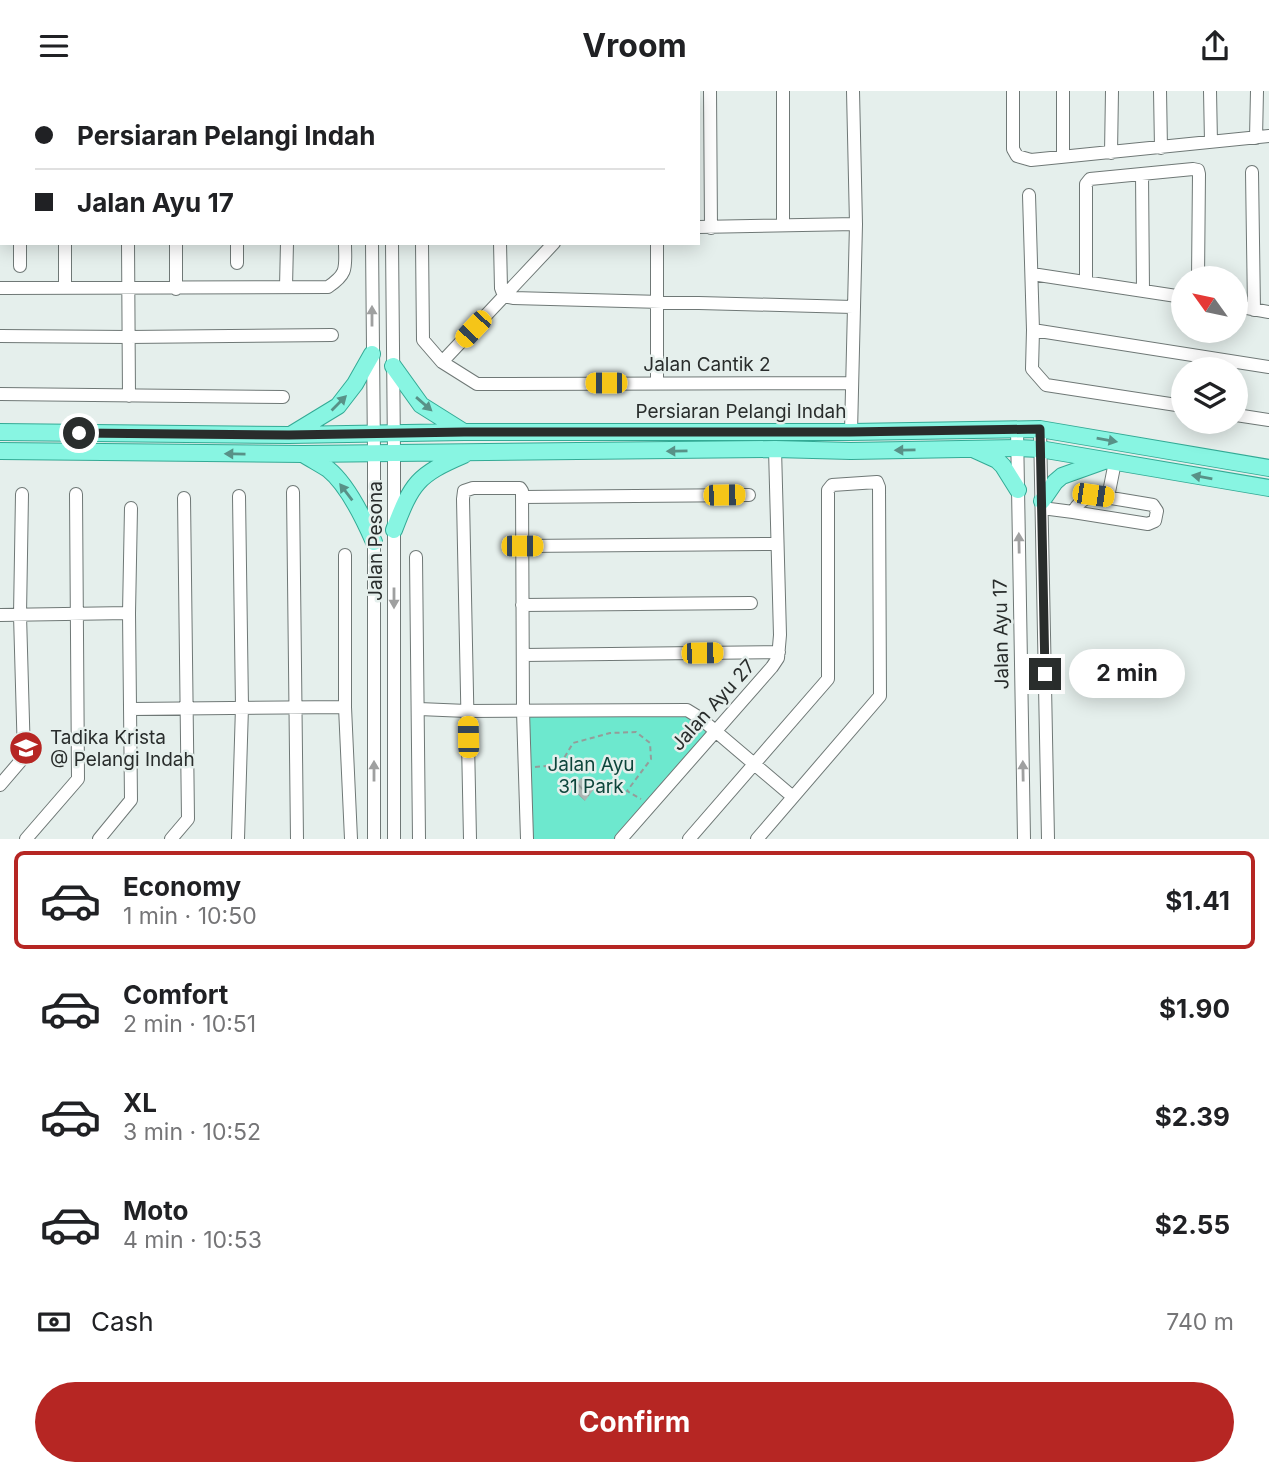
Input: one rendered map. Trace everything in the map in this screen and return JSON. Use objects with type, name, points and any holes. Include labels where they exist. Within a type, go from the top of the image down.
[{"type":"main road","points":[[289,435],[338,406],[355,384],[372,354]]},
{"type":"main road","points":[[393,366],[421,404],[464,432]]},
{"type":"main road","name":"Persiaran Pelangi Indah","points":[[0,432],[289,435],[1040,429],[1269,468]]},
{"type":"main road","points":[[850,432],[854,446],[863,451]]},
{"type":"main road","name":"Persiaran Pelangi Indah","points":[[0,451],[303,454],[1017,448],[1041,449],[1269,488]]},
{"type":"main road","points":[[973,449],[1003,465],[1018,490]]},
{"type":"main road","points":[[394,530],[406,499],[417,481],[440,465],[470,453]]},
{"type":"main road","points":[[303,454],[330,471],[350,495],[364,517],[374,542]]},
{"type":"main road","points":[[1042,505],[1055,482],[1062,476],[1109,462]]},
{"type":"street","points":[[710,91],[704,227],[856,224]]},
{"type":"street","points":[[783,91],[783,225]]},
{"type":"street","points":[[850,432],[856,224],[853,91]]},
{"type":"street","points":[[1013,91],[1013,149],[1017,156],[1031,160],[1262,137],[1257,91]]},
{"type":"street","points":[[1063,91],[1063,157]]},
{"type":"street","points":[[1111,153],[1112,91]]},
{"type":"street","points":[[1160,91],[1161,148]]},
{"type":"street","points":[[1210,91],[1211,142]]},
{"type":"street","points":[[1086,282],[1086,184],[1090,180],[1198,170],[1198,266]]},
{"type":"street","points":[[1252,172],[1254,310]]},
{"type":"street","points":[[1142,174],[1143,290]]},
{"type":"street","points":[[1030,195],[1032,369],[1046,385],[1171,404]]},
{"type":"street","points":[[20,245],[20,266]]},
{"type":"street","points":[[65,245],[65,288]]},
{"type":"street","points":[[128,245],[129,396]]},
{"type":"street","points":[[176,289],[177,245]]},
{"type":"street","points":[[237,245],[237,263]]},
{"type":"street","points":[[286,245],[286,287]]},
{"type":"street","points":[[0,288],[328,287],[340,279],[345,271],[345,245]]},
{"type":"street","name":"Jalan Pesona","points":[[372,245],[374,839]]},
{"type":"street","name":"Jalan Pesona","points":[[392,245],[394,839]]},
{"type":"street","name":"Jalan Cantik 2","points":[[422,245],[423,340],[442,362],[477,384],[852,383]]},
{"type":"street","points":[[500,245],[500,288],[504,296]]},
{"type":"street","points":[[442,362],[552,245]]},
{"type":"street","points":[[657,245],[657,383]]},
{"type":"street","points":[[1032,274],[1171,295]]},
{"type":"street","points":[[504,296],[853,307]]},
{"type":"street","points":[[1248,309],[1269,312]]},
{"type":"street","points":[[1033,330],[1269,366]]},
{"type":"street","points":[[0,336],[332,335]]},
{"type":"street","points":[[0,394],[283,397]]},
{"type":"street","points":[[1248,417],[1269,420]]},
{"type":"street","name":"Jalan Ayu 17","points":[[1017,429],[1024,839]]},
{"type":"street","points":[[1040,429],[1048,839]]},
{"type":"street","name":"Jalan Ayu 27","points":[[621,839],[778,658],[780,635],[775,449]]},
{"type":"street","points":[[1108,497],[1109,462]]},
{"type":"street","points":[[689,839],[828,679],[828,490],[832,485],[877,482],[880,696],[757,839]]},
{"type":"street","points":[[470,839],[464,491],[473,488],[520,488],[522,494],[523,711],[527,839]]},
{"type":"street","points":[[293,492],[296,839]]},
{"type":"street","points":[[0,785],[24,757],[20,615],[22,494]]},
{"type":"street","points":[[26,839],[78,779],[76,494]]},
{"type":"street","points":[[522,494],[749,495]]},
{"type":"street","points":[[1042,505],[1073,512],[1148,524],[1155,521],[1157,511],[1153,505],[1093,495],[1088,496],[1073,512]]},
{"type":"street","points":[[237,839],[243,707],[239,496]]},
{"type":"street","points":[[171,839],[188,819],[184,498]]},
{"type":"street","points":[[99,839],[131,800],[131,507]]},
{"type":"street","points":[[522,546],[778,544]]},
{"type":"street","points":[[345,555],[345,707],[351,839]]},
{"type":"street","points":[[416,557],[419,839]]},
{"type":"street","points":[[523,605],[751,603]]},
{"type":"street","points":[[0,615],[129,613]]},
{"type":"street","points":[[523,655],[779,652]]},
{"type":"street","points":[[130,709],[345,707]]},
{"type":"street","points":[[419,709],[467,712],[687,710],[793,797]]},
{"type":"path","points":[[544,767],[560,765],[573,743],[610,733],[636,732],[650,743],[651,759],[627,791],[650,805]]},
{"type":"green space","name":"Jalan Ayu 31 Park","points":[[683,714],[697,721],[709,732],[615,839],[531,839],[528,715]]},
{"type":"building","points":[[581,778],[594,789],[585,801],[572,789]]},
{"type":"place","name":"Tadika Krista @ Pelangi Indah","points":[[26,748]]},
{"type":"route","points":[[79,433],[289,435],[1040,429],[1045,674]]}]
